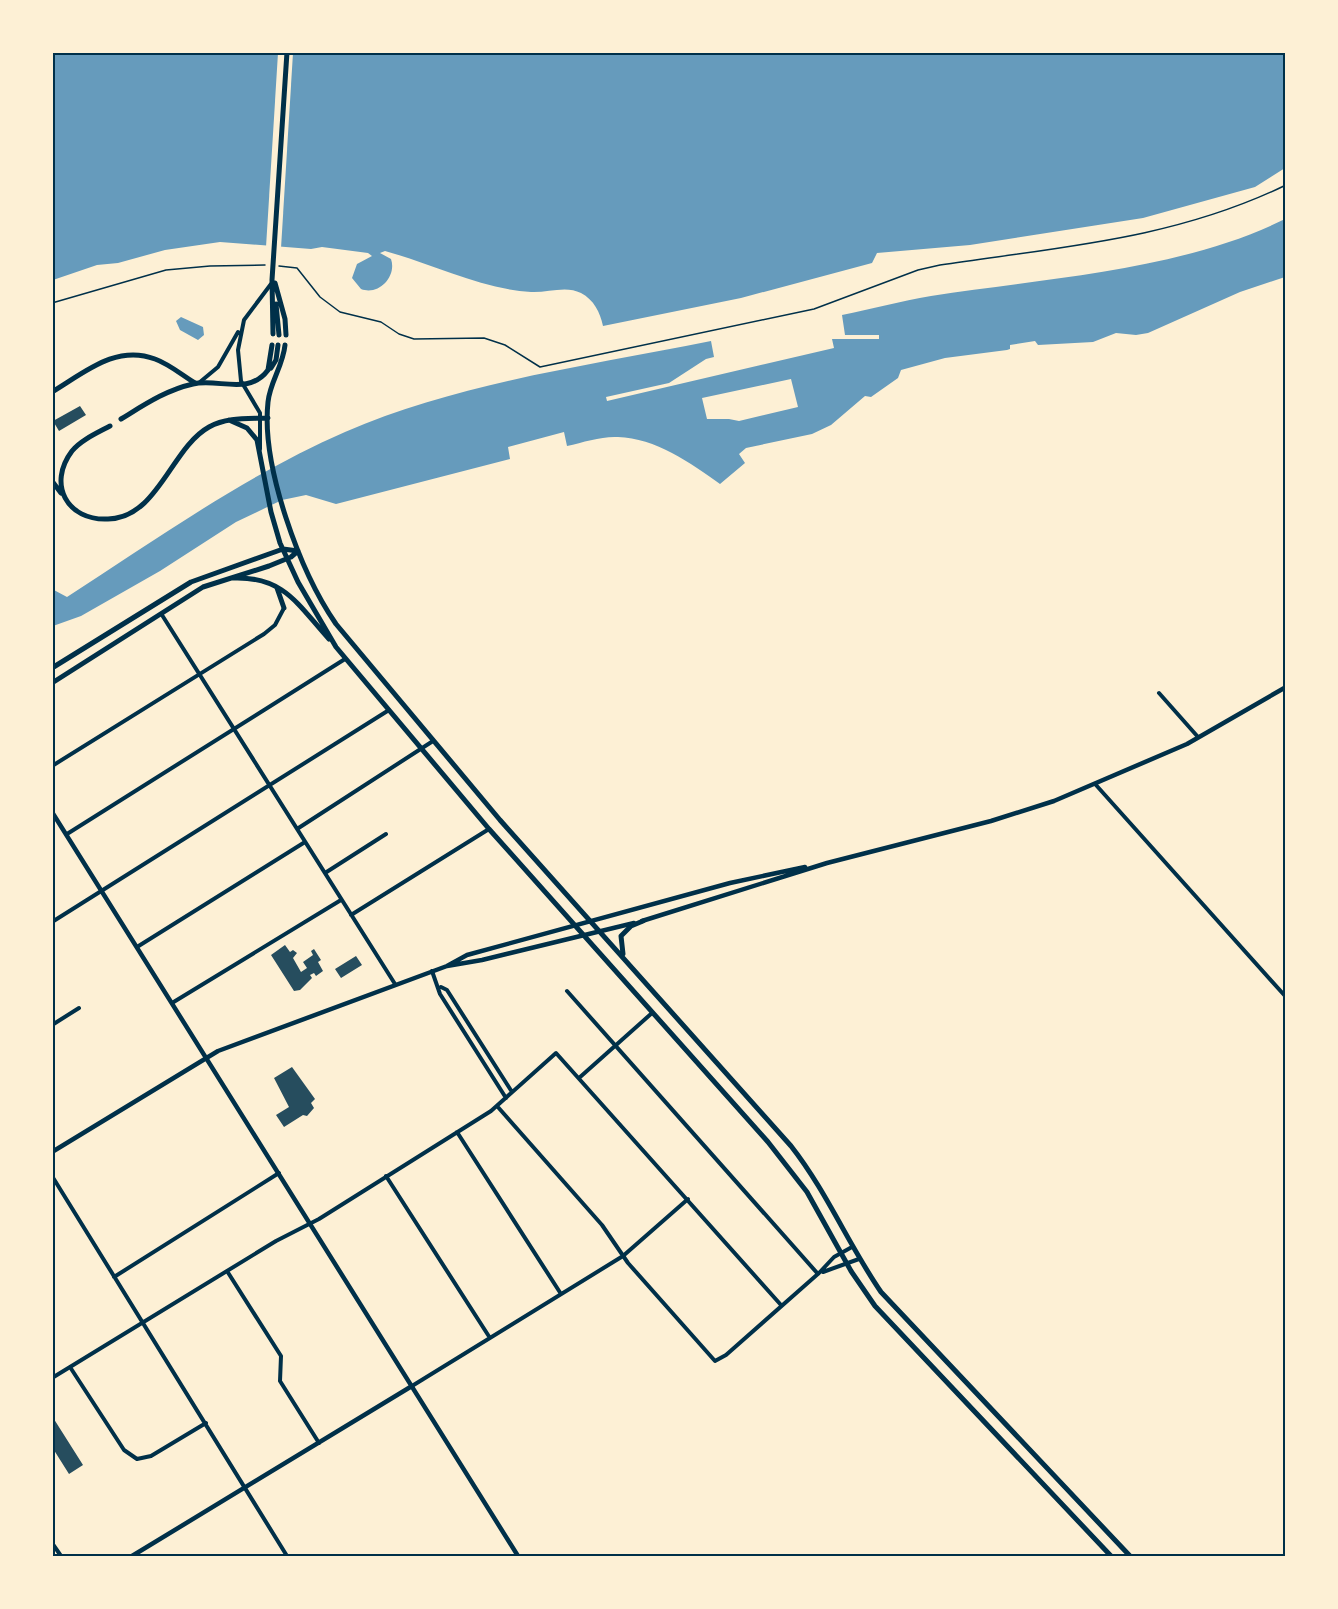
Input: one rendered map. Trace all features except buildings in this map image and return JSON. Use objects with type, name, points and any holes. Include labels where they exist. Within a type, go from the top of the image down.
[{"type":"main road","points":[[274,273],[285,319],[279,335],[272,283],[287,52]]},
{"type":"main road","points":[[121,419],[159,396],[195,383],[243,385],[265,374],[275,345]]},
{"type":"main road","points":[[285,345],[283,363],[268,397],[264,418],[283,507],[298,551],[314,588],[336,624],[433,741],[809,1169],[831,1203],[852,1247],[875,1283],[1130,1557]]},
{"type":"main road","points":[[52,392],[107,359],[122,355],[154,358],[195,383]]},
{"type":"main road","points":[[52,481],[71,506],[99,519],[117,518],[132,512],[145,502],[208,427],[229,420],[264,418]]},
{"type":"main road","points":[[229,420],[251,431],[260,451],[271,512],[283,549],[336,647]]},
{"type":"main road","points":[[63,497],[60,480],[71,452],[81,443],[110,426]]},
{"type":"main road","points":[[53,667],[190,582],[283,549],[298,551]]},
{"type":"main road","points":[[52,683],[202,588],[288,559],[298,551]]},
{"type":"main road","points":[[224,579],[248,578],[275,584],[336,647],[489,829],[796,1176],[848,1265],[892,1325],[1111,1557]]},
{"type":"main road","points":[[275,584],[282,597],[284,608]]},
{"type":"main road","points":[[52,1152],[206,1057],[447,966],[484,949],[730,883],[827,863],[991,821],[1096,785],[1199,738],[1286,687]]},
{"type":"main road","points":[[52,812],[311,1222],[516,1556]]},
{"type":"main road","points":[[447,966],[482,960],[643,921],[827,863]]},
{"type":"main road","points":[[624,959],[620,946],[621,936],[631,926],[643,921]]},
{"type":"main road","points":[[711,1078],[721,1068]]},
{"type":"main road","points":[[132,1557],[412,1386]]},
{"type":"street","points":[[195,383],[206,379],[218,367],[247,314],[272,283]]},
{"type":"street","points":[[242,326],[238,360],[243,385],[264,418],[260,451]]},
{"type":"street","points":[[52,766],[264,634],[275,625],[284,608]]},
{"type":"street","points":[[162,615],[395,984]]},
{"type":"street","points":[[67,834],[345,659]]},
{"type":"street","points":[[1159,693],[1199,738]]},
{"type":"street","points":[[52,922],[389,710]]},
{"type":"street","points":[[297,829],[433,741]]},
{"type":"street","points":[[1096,785],[1286,997]]},
{"type":"street","points":[[351,915],[489,829]]},
{"type":"street","points":[[325,873],[386,834]]},
{"type":"street","points":[[137,947],[305,842]]},
{"type":"street","points":[[172,1003],[341,900]]},
{"type":"street","points":[[432,971],[440,987],[440,994],[506,1098]]},
{"type":"street","points":[[440,987],[447,990],[512,1092]]},
{"type":"street","points":[[567,991],[819,1274]]},
{"type":"street","points":[[52,1025],[79,1008]]},
{"type":"street","points":[[579,1078],[652,1013]]},
{"type":"street","points":[[462,1028],[468,1024]]},
{"type":"street","points":[[52,1378],[458,1132],[497,1106],[556,1053],[781,1305]]},
{"type":"street","points":[[487,1068],[494,1064]]},
{"type":"street","points":[[497,1106],[602,1225],[623,1256],[715,1361],[724,1357],[841,1252],[852,1247]]},
{"type":"street","points":[[458,1132],[561,1294]]},
{"type":"street","points":[[114,1277],[279,1173]]},
{"type":"street","points":[[52,1176],[287,1557]]},
{"type":"street","points":[[386,1176],[490,1338]]},
{"type":"street","points":[[412,1386],[623,1256],[688,1199]]},
{"type":"street","points":[[819,1274],[860,1259]]},
{"type":"street","points":[[227,1271],[281,1356],[280,1381],[319,1443]]},
{"type":"street","points":[[70,1367],[124,1450],[137,1459],[150,1456],[206,1423]]},
{"type":"street","points":[[52,1543],[61,1557]]},
{"type":"path","points":[[52,303],[166,270],[230,265],[285,266],[297,268],[320,297],[340,312],[381,322],[399,334],[414,339],[484,338],[504,345],[540,367],[814,309],[909,273],[940,265],[1172,229],[1244,204],[1286,185]]},
{"type":"water","points":[[53,53],[1285,53],[1285,168],[1255,187],[1143,218],[970,245],[877,253],[872,263],[741,298],[603,326],[593,303],[581,293],[563,289],[537,292],[512,290],[457,275],[385,251],[380,253],[391,259],[391,272],[385,283],[374,290],[361,289],[352,278],[357,264],[372,256],[368,253],[322,247],[311,249],[220,242],[165,250],[118,263],[97,265],[53,280]]},
{"type":"water","points":[[1285,219],[1285,277],[1240,292],[1148,333],[1136,335],[1116,333],[1093,342],[1038,345],[1035,341],[1010,345],[1010,349],[1007,350],[945,358],[901,370],[898,378],[871,397],[865,396],[831,425],[812,434],[746,448],[739,454],[745,463],[720,484],[685,460],[645,442],[632,438],[612,437],[567,446],[564,432],[508,447],[510,459],[336,504],[306,495],[282,500],[236,522],[160,571],[81,616],[53,626],[52,589],[67,597],[203,509],[272,468],[345,432],[433,400],[525,377],[711,341],[714,357],[706,359],[669,383],[606,397],[607,401],[834,348],[832,339],[879,339],[879,335],[845,335],[842,315],[931,296],[1112,270],[1202,250]],"holes":[[[791,379],[798,407],[739,421],[707,419],[702,398]]]},
{"type":"water","points":[[181,317],[203,327],[204,335],[198,340],[180,330],[176,321]]},
{"type":"pier","points":[[278,53],[293,53],[281,248],[266,247]]}]
